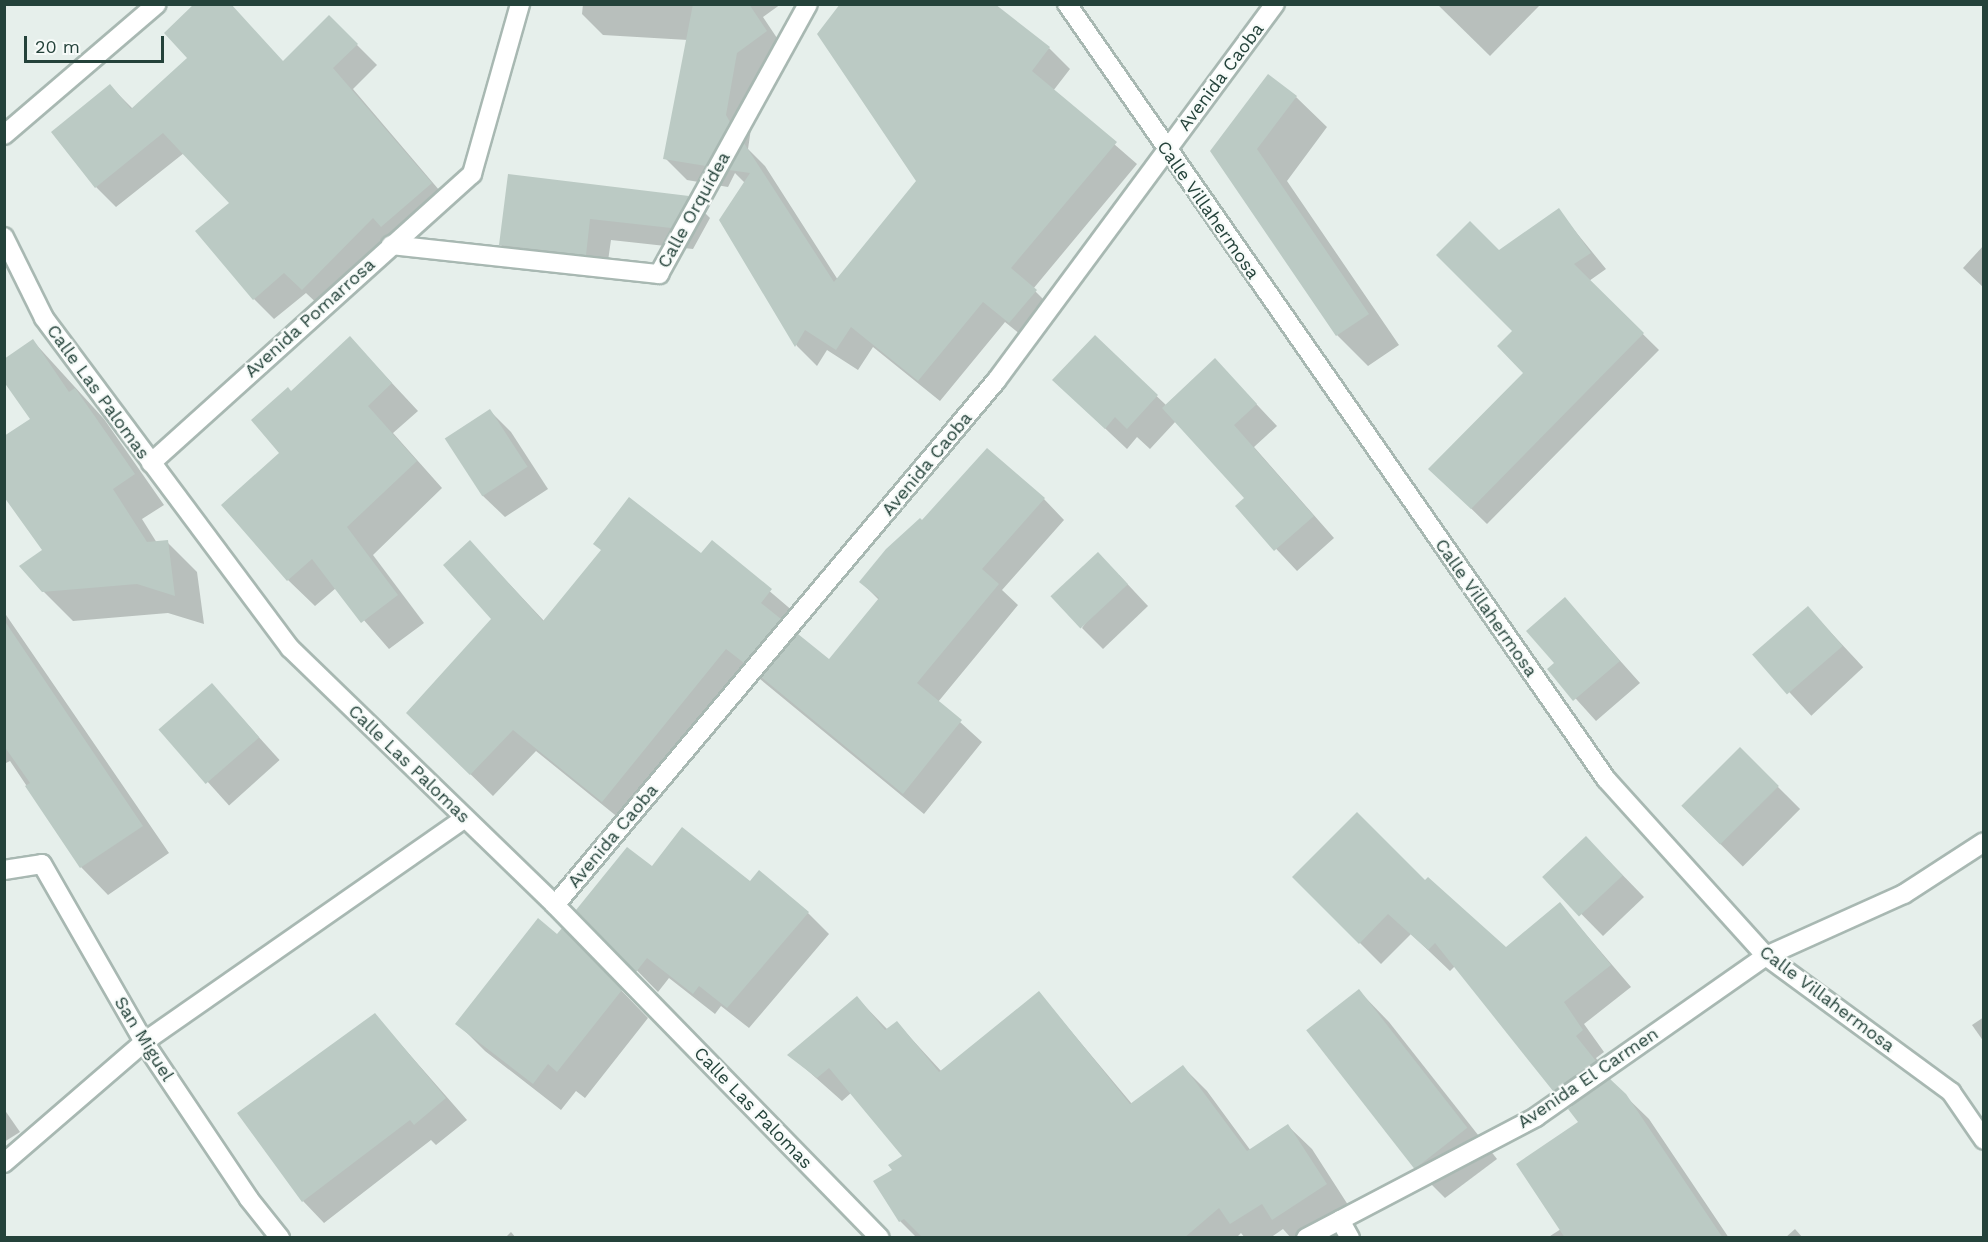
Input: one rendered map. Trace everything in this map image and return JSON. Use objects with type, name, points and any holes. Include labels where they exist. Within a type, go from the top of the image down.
[{"type":"street","points":[[4,135],[156,4]]},
{"type":"street","name":"Avenida Pomarrosa","points":[[151,463],[391,244],[472,174],[520,4]]},
{"type":"street","name":"Calle Orquídea","points":[[391,244],[659,274],[808,4]]},
{"type":"street","name":"Calle Villahermosa","points":[[1068,4],[1166,151],[1606,779],[1766,956],[1951,1092],[1983,1140]]},
{"type":"street","name":"Avenida Caoba","points":[[555,905],[996,381],[1275,4]]},
{"type":"street","name":"Calle Las Palomas","points":[[4,237],[44,318],[290,648],[555,905],[880,1238]]},
{"type":"street","points":[[4,1163],[144,1042],[465,818]]},
{"type":"street","name":"Avenida El Carmen","points":[[1306,1238],[1536,1117],[1766,956],[1904,894],[1983,842]]},
{"type":"street","name":"San Miguel","points":[[4,870],[42,864],[144,1042],[249,1199],[280,1238]]},
{"type":"street","points":[[1340,1220],[1350,1238]]},
{"type":"building","points":[[194,4],[231,4],[283,61],[329,15],[358,44],[333,68],[432,183],[381,227],[373,218],[302,290],[284,273],[253,300],[195,231],[229,203],[163,133],[95,188],[51,132],[110,84],[131,109],[187,58],[164,33]]},
{"type":"building","points":[[693,4],[749,4],[767,31],[737,53],[726,115],[730,122],[706,166],[663,159]]},
{"type":"building","points":[[840,4],[995,4],[1050,47],[1032,71],[1117,142],[1011,268],[1037,290],[1009,323],[983,302],[918,381],[851,327],[836,350],[805,330],[795,347],[719,220],[750,173],[729,170],[744,143],[834,282],[916,181],[817,34]]},
{"type":"building","points":[[1268,74],[1297,96],[1257,149],[1369,314],[1336,336],[1210,151]]},
{"type":"building","points":[[508,174],[689,196],[671,228],[590,219],[586,255],[499,245]]},
{"type":"building","points":[[1559,208],[1591,253],[1574,264],[1644,333],[1471,509],[1428,469],[1523,373],[1497,346],[1512,331],[1436,255],[1470,221],[1499,250]]},
{"type":"building","points":[[1095,335],[1158,395],[1127,429],[1115,417],[1105,429],[1052,380]]},
{"type":"building","points":[[350,336],[392,383],[368,406],[417,461],[347,527],[398,595],[361,623],[312,559],[287,581],[221,505],[279,453],[251,420],[288,387],[291,391]]},
{"type":"building","points":[[33,339],[69,392],[75,388],[135,474],[113,489],[147,542],[168,540],[175,596],[137,584],[42,592],[19,566],[42,550],[4,497],[4,436],[30,419],[4,382],[4,359]]},
{"type":"building","points":[[1215,358],[1257,404],[1234,425],[1314,516],[1274,551],[1235,506],[1244,498],[1162,408]]},
{"type":"building","points":[[490,409],[528,467],[482,496],[445,438]]},
{"type":"building","points":[[987,448],[1045,498],[982,569],[999,584],[917,683],[962,720],[903,794],[761,677],[798,634],[829,659],[879,598],[859,582],[886,549],[920,518],[922,520]]},
{"type":"building","points":[[629,497],[701,553],[712,540],[772,589],[761,603],[781,619],[744,663],[726,649],[602,802],[513,730],[470,775],[406,713],[491,619],[443,565],[470,540],[543,621],[601,550],[593,544]]},
{"type":"building","points":[[1098,552],[1128,584],[1080,629],[1050,596]]},
{"type":"building","points":[[1565,597],[1620,661],[1573,701],[1547,669],[1554,663],[1526,631]]},
{"type":"building","points":[[1808,606],[1843,646],[1787,695],[1752,655]]},
{"type":"building","points":[[4,620],[143,826],[80,868],[25,786],[30,783],[4,746]]},
{"type":"building","points":[[212,683],[259,737],[206,784],[158,730]]},
{"type":"building","points":[[1740,747],[1779,786],[1720,845],[1681,806]]},
{"type":"building","points":[[1357,812],[1425,880],[1428,877],[1506,947],[1560,902],[1611,965],[1564,1002],[1583,1030],[1576,1036],[1596,1061],[1553,1091],[1435,943],[1428,950],[1388,914],[1359,944],[1292,877]]},
{"type":"building","points":[[682,827],[750,881],[759,870],[809,912],[727,1008],[699,986],[693,994],[647,958],[636,972],[576,910],[627,847],[652,866]]},
{"type":"building","points":[[1586,836],[1623,875],[1579,916],[1542,877]]},
{"type":"building","points":[[538,918],[557,934],[562,928],[622,990],[557,1072],[548,1064],[533,1084],[455,1024]]},
{"type":"building","points":[[1359,989],[1467,1128],[1415,1169],[1306,1030]]},
{"type":"building","points":[[1039,991],[1130,1104],[1183,1065],[1247,1151],[1288,1124],[1327,1184],[1272,1220],[1262,1204],[1230,1224],[1219,1208],[1184,1238],[923,1238],[904,1219],[899,1222],[873,1181],[892,1170],[888,1165],[902,1156],[829,1068],[817,1078],[787,1055],[857,996],[885,1030],[897,1021],[939,1072]]},
{"type":"building","points":[[375,1013],[446,1098],[414,1125],[410,1120],[302,1202],[237,1113]]},
{"type":"building","points":[[1610,1079],[1626,1094],[1723,1238],[1565,1238],[1516,1164],[1578,1122],[1568,1109]]}]
